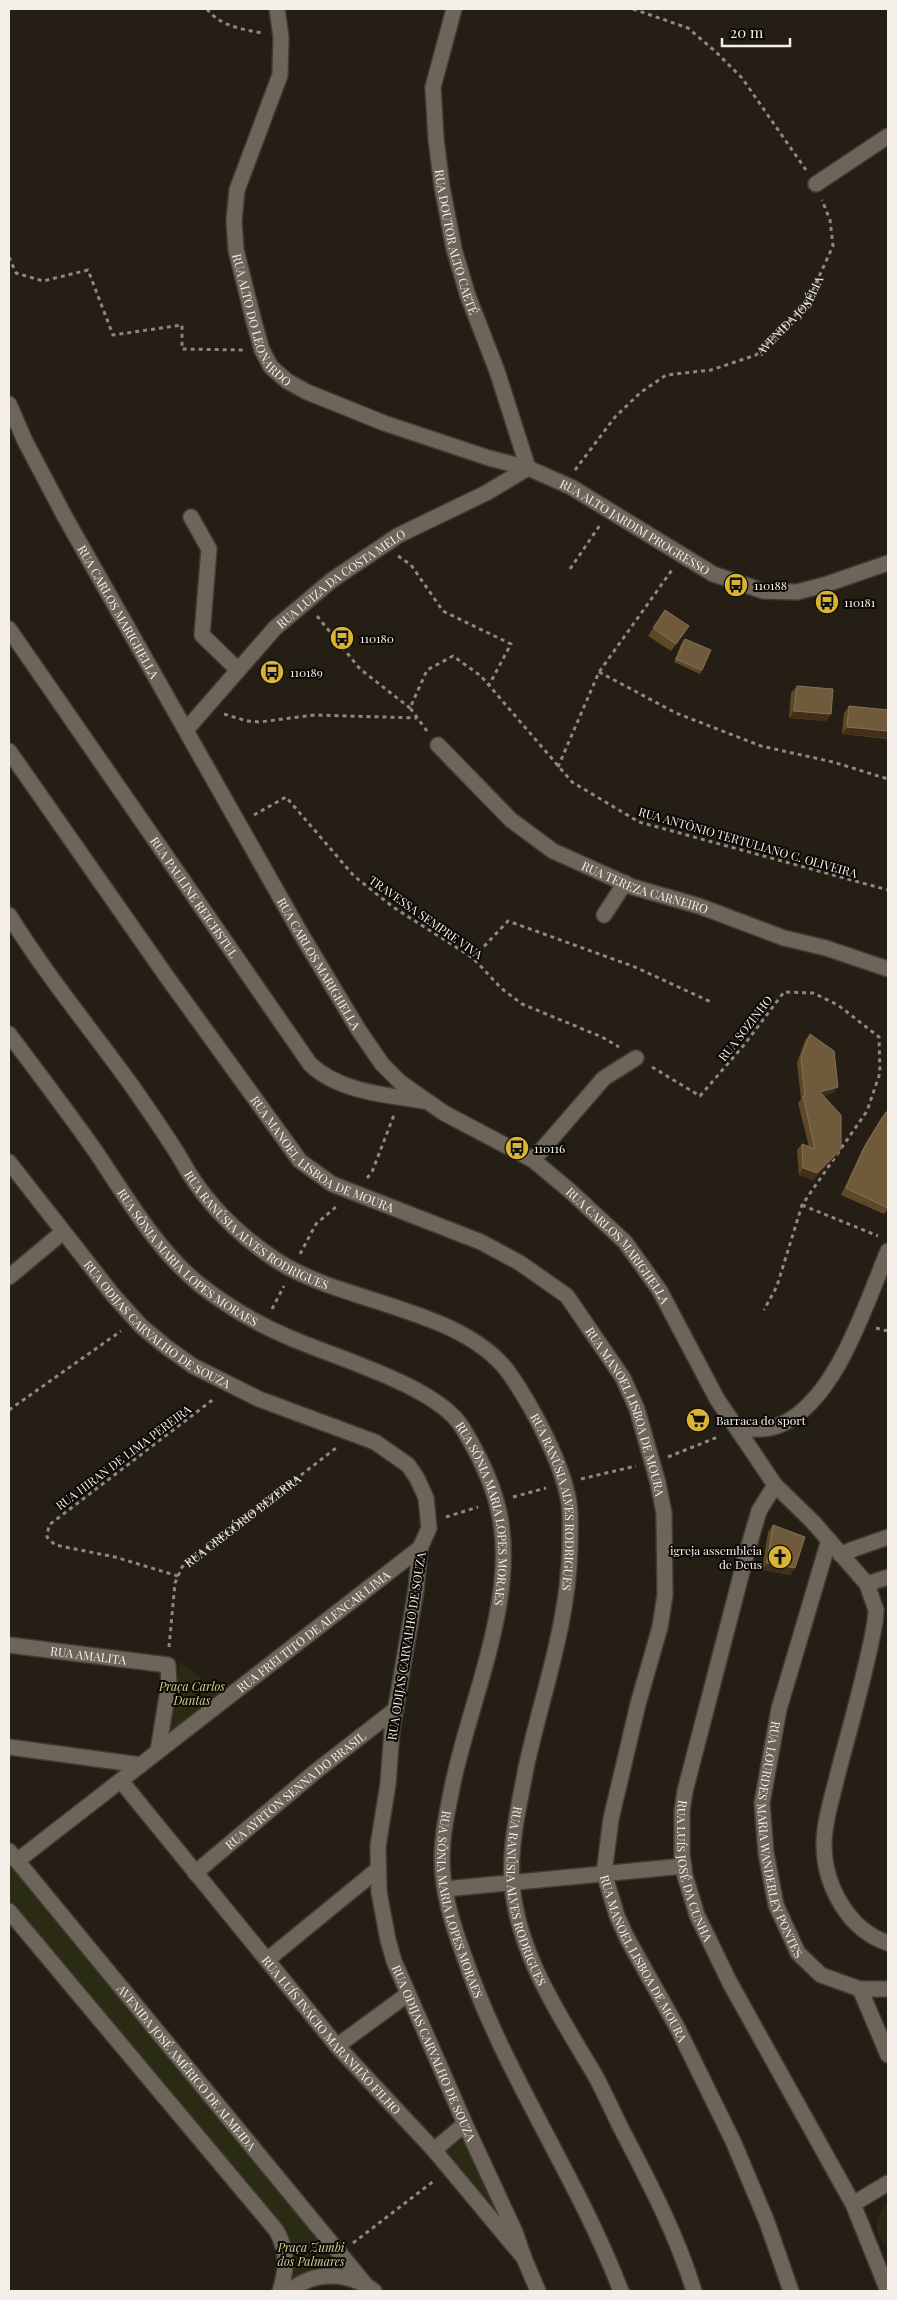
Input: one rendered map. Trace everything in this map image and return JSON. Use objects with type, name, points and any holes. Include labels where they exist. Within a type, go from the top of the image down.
[{"type":"street","name":"RUA ALTO DO LEONARDO","points":[[277,9],[281,37],[280,76],[237,190],[234,221],[236,250],[262,350],[271,367],[287,381],[307,392],[384,423],[489,458],[528,468]]},
{"type":"street","name":"RUA DOUTOR ALTO CAETÉ","points":[[454,9],[433,87],[436,139],[442,187],[456,258],[468,296],[497,371],[528,468]]},
{"type":"street","points":[[816,184],[888,136]]},
{"type":"street","name":"RUA CARLOS MARIGHELLA","points":[[9,404],[25,441],[65,517],[309,949],[364,1039],[390,1073],[427,1102],[467,1127],[533,1160],[569,1190],[625,1242],[660,1291],[701,1372],[775,1485],[813,1522],[867,1584]]},
{"type":"street","name":"RUA ALTO JARDIM PROGRESSO","points":[[528,468],[564,484],[610,510],[712,574],[763,590],[798,592],[888,563]]},
{"type":"street","name":"RUA LUIZA DA COSTA MELO","points":[[186,730],[275,628],[305,601],[382,545],[486,493],[528,468]]},
{"type":"street","points":[[191,517],[209,549],[202,635],[238,670]]},
{"type":"street","name":"RUA PAULINE REICHSTUL","points":[[9,629],[310,1064],[317,1071],[344,1084],[400,1098],[427,1102]]},
{"type":"street","name":"RUA TEREZA CARNEIRO","points":[[438,745],[496,806],[525,832],[553,851],[625,883],[699,906],[784,938],[826,948],[888,969]]},
{"type":"street","name":"RUA MANOEL LISBOA DE MOURA","points":[[9,752],[291,1150],[311,1170],[332,1184],[481,1242],[520,1263],[558,1289],[567,1296],[623,1378],[636,1409],[653,1462],[664,1513],[665,1595],[660,1627],[638,1704],[611,1819],[604,1873],[617,1916],[627,1938],[678,2029],[733,2141],[767,2222],[791,2291]]},
{"type":"street","points":[[604,915],[625,883]]},
{"type":"street","name":"RUA RANÚSIA ALVES RODRIGUES","points":[[9,915],[58,989],[146,1106],[195,1183],[215,1207],[256,1245],[279,1262],[333,1286],[430,1321],[482,1348],[506,1369],[528,1403],[543,1433],[564,1483],[570,1516],[566,1603],[515,1825],[512,1883],[518,1924],[553,2007],[598,2081],[654,2192],[674,2235],[694,2291]]},
{"type":"street","name":"RUA SÔNIA MARIA LOPES MORAES","points":[[9,1034],[75,1121],[152,1235],[172,1260],[216,1296],[264,1326],[418,1391],[448,1409],[460,1422],[471,1442],[497,1501],[502,1530],[502,1576],[489,1648],[461,1746],[444,1832],[442,1863],[445,1889],[455,1930],[476,1990],[501,2047],[601,2241],[620,2291]]},
{"type":"street","points":[[533,1160],[604,1078],[636,1058]]},
{"type":"street","name":"RUA ODIJAS CARVALHO DE SOUZA","points":[[9,1162],[63,1232],[136,1320],[193,1366],[259,1399],[375,1442],[408,1466],[417,1478],[426,1498],[429,1528],[420,1548],[396,1709],[378,1846],[377,1870],[388,1940],[408,1994],[465,2124],[512,2224],[524,2258]]},
{"type":"street","points":[[9,1277],[63,1232]]},
{"type":"street","points":[[737,1429],[761,1430],[784,1424],[806,1407],[822,1389],[839,1364],[858,1324],[888,1251]]},
{"type":"street","name":"RUA LUÍS JOSÉ DA CUNHA","points":[[775,1485],[760,1511],[747,1552],[685,1791],[682,1811],[684,1866],[697,1915],[713,1950],[853,2204],[888,2289]]},
{"type":"street","points":[[840,1554],[888,1537]]},
{"type":"street","name":"RUA LOURDES MARIA WANDERLEY PONTES","points":[[829,1540],[779,1709],[762,1803],[766,1854],[776,1905],[798,1952],[821,1974],[860,1989]]},
{"type":"street","name":"RUA FREI TITO DE ALENCAR LIMA","points":[[13,1856],[120,1781],[253,1680],[420,1548]]},
{"type":"street","points":[[888,1577],[867,1584],[876,1610],[875,1622],[836,1784],[824,1844],[830,1882],[849,1917],[864,1931],[888,1943]]},
{"type":"street","name":"RUA AMALITA","points":[[9,1645],[168,1665]]},
{"type":"street","points":[[158,1751],[169,1684],[168,1665]]},
{"type":"street","name":"RUA AYRTON SENNA DO BRASIL","points":[[195,1873],[315,1772],[396,1709]]},
{"type":"street","points":[[9,1747],[141,1765]]},
{"type":"street","name":"RUA LUÍS INÁCIO MARANHÃO FILHO","points":[[120,1781],[337,2046],[450,2168],[524,2258],[538,2291]]},
{"type":"street","name":"AVENIDA JOSÉ AMÉRICO DE ALMEIDA","points":[[13,1856],[370,2288]]},
{"type":"street","points":[[445,1889],[684,1866]]},
{"type":"street","points":[[267,1960],[377,1870]]},
{"type":"street","points":[[9,1911],[276,2230],[282,2240],[286,2260],[286,2275],[280,2291]]},
{"type":"street","points":[[888,1989],[860,1989],[888,2055]]},
{"type":"street","points":[[337,2046],[408,1994]]},
{"type":"street","points":[[434,2150],[465,2124]]},
{"type":"street","points":[[853,2204],[888,2183]]},
{"type":"street","points":[[290,2291],[312,2278],[330,2275],[348,2277],[370,2288]]},
{"type":"path","points":[[207,9],[223,24],[281,37]]},
{"type":"path","name":"AVENIDA JOSÉLIA","points":[[564,484],[615,417],[641,392],[666,375],[711,370],[756,355],[807,303],[833,246],[830,220],[816,184],[742,78],[688,28],[633,9]]},
{"type":"path","points":[[9,257],[16,273],[43,281],[88,270],[113,335],[182,325],[182,349],[262,350]]},
{"type":"path","points":[[570,569],[610,510]]},
{"type":"path","points":[[382,545],[411,565],[443,612],[511,644],[489,686]]},
{"type":"path","points":[[558,767],[599,672],[683,556]]},
{"type":"path","points":[[305,601],[360,669],[410,708],[438,745]]},
{"type":"path","name":"RUA ANTÔNIO TERTULIANO C. OLIVEIRA","points":[[410,708],[427,670],[453,656],[481,676],[572,782],[639,822],[888,890]]},
{"type":"path","points":[[599,672],[676,713],[761,746],[833,762],[888,779]]},
{"type":"path","points":[[204,708],[247,721],[260,722],[315,715],[417,718]]},
{"type":"path","name":"TRAVESSA SEMPRE VIVA","points":[[239,824],[286,797],[354,876],[393,907],[473,958],[501,988],[522,1004],[602,1037],[700,1096]]},
{"type":"path","points":[[473,958],[508,920],[635,966],[711,1002]]},
{"type":"path","name":"RUA SOZINHO","points":[[700,1096],[744,1045],[784,992],[814,993],[838,1005],[879,1037],[880,1073],[868,1111],[802,1205],[777,1286],[764,1310]]},
{"type":"path","points":[[264,1326],[316,1224],[353,1193],[372,1172],[400,1098]]},
{"type":"path","points":[[802,1205],[880,1236]]},
{"type":"path","points":[[9,1410],[136,1320]]},
{"type":"path","name":"RUA HIRAN DE LIMA PEREIRA","points":[[178,1576],[114,1557],[55,1545],[48,1536],[49,1524],[232,1385]]},
{"type":"path","name":"RUA GREGÓRIO BEZERRA","points":[[168,1665],[174,1583],[182,1567],[354,1434]]},
{"type":"path","points":[[359,2238],[450,2168]]},
{"type":"green space","name":"Praça Carlos Dantas","points":[[180,1662],[219,1693],[169,1732]]},
{"type":"green space","name":"Praça Zumbi dos Palmares","points":[[9,1862],[346,2270],[289,2283],[295,2258],[289,2241],[9,1903]]},
{"type":"green space","points":[[465,2140],[512,2233],[439,2151]]},
{"type":"green space","points":[[888,2203],[888,2247],[877,2231],[877,2219]]},
{"type":"building","points":[[665,610],[689,626],[676,644],[653,628]]},
{"type":"building","points":[[685,639],[711,650],[702,670],[676,659]]},
{"type":"building","points":[[797,686],[833,689],[831,714],[794,711]]},
{"type":"building","points":[[849,706],[888,710],[888,731],[847,727]]},
{"type":"building","points":[[810,1034],[834,1051],[838,1087],[820,1092],[841,1115],[841,1149],[817,1173],[803,1168],[802,1144],[815,1149],[803,1096],[805,1096],[801,1057]]},
{"type":"building","points":[[888,1110],[888,1208],[846,1188],[866,1144]]},
{"type":"building","name":"igreja assembleia de Deus","points":[[773,1525],[805,1537],[795,1568],[767,1563]]},
{"type":"place","name":"110188","points":[[736,585]]},
{"type":"place","name":"110181","points":[[827,602]]},
{"type":"place","name":"110180","points":[[342,638]]},
{"type":"place","name":"110189","points":[[272,672]]},
{"type":"place","name":"110116","points":[[517,1148]]},
{"type":"place","name":"Barraca do sport","points":[[698,1420]]},
{"type":"place","name":"igreja assembleia de Deus","points":[[780,1557]]}]
